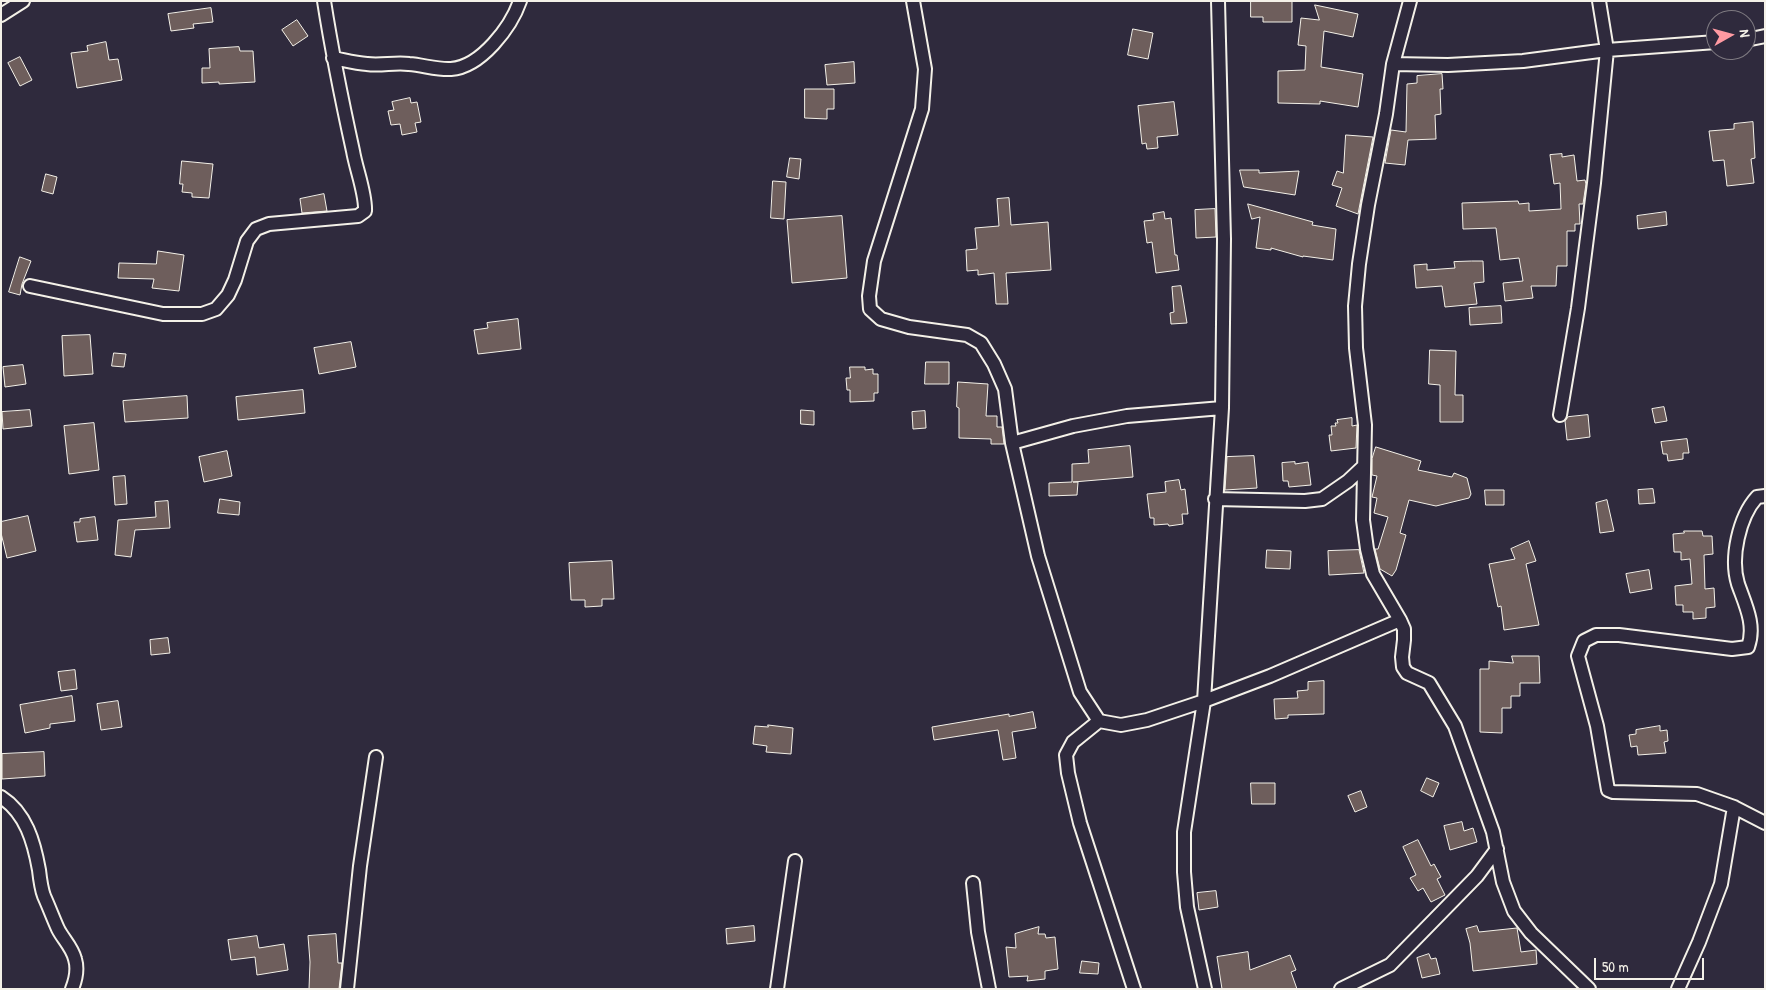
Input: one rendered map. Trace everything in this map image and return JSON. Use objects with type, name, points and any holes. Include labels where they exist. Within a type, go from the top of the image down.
[{"type":"street","points":[[1,15],[23,1]]},
{"type":"street","points":[[30,286],[163,314],[202,314],[216,309],[228,295],[248,241],[256,229],[269,224],[358,216],[365,211],[366,200],[358,177],[333,58],[324,1]]},
{"type":"street","points":[[333,58],[367,64],[409,64],[448,69],[459,68],[487,50],[506,28],[520,1]]},
{"type":"street","points":[[913,1],[926,69],[922,109],[874,261],[869,296],[870,309],[881,319],[909,327],[967,335],[981,343],[994,364],[1004,388],[1012,443],[1043,574],[1080,692],[1099,721],[1121,726],[1147,720],[1204,701],[1270,676],[1400,620]]},
{"type":"street","points":[[1205,989],[1187,906],[1184,872],[1184,832],[1204,701],[1222,408],[1224,239],[1218,1]]},
{"type":"street","points":[[1410,1],[1393,64],[1386,114],[1360,254],[1356,306],[1356,348],[1365,425],[1363,520],[1367,549],[1373,574],[1404,629],[1403,667],[1407,673],[1429,683],[1455,726],[1493,832],[1503,882],[1514,911],[1531,933],[1589,989]]},
{"type":"street","points":[[1560,415],[1578,308],[1594,184],[1607,50],[1599,1]]},
{"type":"street","points":[[1393,64],[1448,65],[1523,61],[1607,50],[1706,43]]},
{"type":"street","points":[[1012,443],[1073,426],[1127,416],[1222,408]]},
{"type":"street","points":[[1215,499],[1305,501],[1322,499],[1348,481],[1364,466]]},
{"type":"street","points":[[1765,496],[1757,497],[1750,505],[1744,517],[1734,563],[1738,583],[1749,615],[1751,639],[1748,647],[1732,649],[1619,635],[1596,635],[1584,641],[1578,656],[1597,726],[1608,790],[1613,792],[1697,794],[1734,807],[1765,823]]},
{"type":"street","points":[[1099,721],[1074,742],[1066,754],[1068,774],[1080,823],[1134,989]]},
{"type":"street","points":[[347,989],[355,905],[376,757]]},
{"type":"street","points":[[1,797],[11,803],[21,815],[28,830],[43,893],[58,929],[69,945],[74,957],[76,968],[72,989]]},
{"type":"street","points":[[1678,989],[1699,942],[1720,884],[1734,807]]},
{"type":"street","points":[[1341,989],[1390,965],[1477,876],[1496,849]]},
{"type":"street","points":[[777,989],[795,860]]},
{"type":"street","points":[[973,883],[978,932],[989,989]]},
{"type":"building","points":[[1251,1],[1292,1],[1292,22],[1263,22],[1263,17],[1251,17]]},
{"type":"building","points":[[1315,5],[1358,14],[1353,37],[1324,31],[1321,67],[1363,74],[1358,107],[1320,101],[1320,104],[1278,103],[1278,71],[1305,70],[1306,46],[1298,45],[1301,18],[1319,20]]},
{"type":"building","points":[[211,8],[213,22],[193,24],[194,28],[171,31],[168,14]]},
{"type":"building","points":[[297,20],[308,36],[293,46],[282,30]]},
{"type":"building","points":[[1133,29],[1153,33],[1148,59],[1128,55]]},
{"type":"building","points":[[106,42],[109,60],[118,59],[122,80],[77,88],[71,53],[88,51],[87,46]]},
{"type":"building","points":[[239,47],[240,51],[253,51],[255,82],[202,83],[202,68],[210,68],[209,49]]},
{"type":"building","points":[[20,57],[32,80],[20,86],[8,63]]},
{"type":"building","points":[[854,62],[855,83],[827,85],[825,65]]},
{"type":"building","points":[[1442,74],[1443,89],[1440,89],[1441,114],[1435,115],[1436,139],[1408,140],[1405,165],[1385,163],[1391,130],[1406,132],[1407,84],[1417,83],[1417,76]]},
{"type":"building","points":[[805,89],[834,89],[834,109],[827,109],[827,119],[805,118]]},
{"type":"building","points":[[410,98],[411,103],[417,102],[421,122],[415,123],[417,132],[402,135],[400,124],[391,125],[388,111],[394,110],[392,102]]},
{"type":"building","points":[[1174,102],[1178,135],[1157,137],[1158,148],[1147,149],[1146,143],[1142,144],[1138,106]]},
{"type":"building","points":[[1753,122],[1755,158],[1751,159],[1754,183],[1727,186],[1724,160],[1713,161],[1709,131],[1734,129],[1734,124]]},
{"type":"building","points":[[1346,135],[1373,137],[1358,214],[1336,206],[1342,188],[1332,185],[1337,171],[1343,173]]},
{"type":"building","points":[[1562,154],[1562,157],[1574,155],[1577,181],[1585,180],[1586,184],[1583,204],[1579,204],[1580,224],[1575,224],[1575,231],[1567,231],[1567,266],[1557,266],[1556,286],[1531,286],[1533,298],[1505,301],[1503,283],[1523,281],[1519,258],[1500,260],[1496,228],[1463,229],[1462,203],[1518,201],[1519,204],[1529,203],[1529,211],[1561,209],[1560,183],[1554,184],[1550,155]]},
{"type":"building","points":[[790,158],[801,159],[799,179],[787,177]]},
{"type":"building","points":[[182,161],[213,164],[209,198],[192,197],[192,193],[182,192],[183,184],[180,184]]},
{"type":"building","points":[[1240,170],[1259,170],[1259,173],[1299,171],[1295,195],[1244,187]]},
{"type":"building","points":[[46,174],[57,177],[53,194],[42,191]]},
{"type":"building","points":[[773,181],[786,182],[784,219],[771,218]]},
{"type":"building","points":[[324,194],[327,211],[302,213],[300,199]]},
{"type":"building","points":[[1009,198],[1011,225],[1048,222],[1051,270],[1006,273],[1008,304],[996,304],[994,273],[978,275],[978,270],[967,271],[966,250],[977,249],[975,228],[999,226],[997,199]]},
{"type":"building","points":[[1248,204],[1313,222],[1312,225],[1336,229],[1333,260],[1303,257],[1271,248],[1271,250],[1256,248],[1260,217],[1252,219]]},
{"type":"building","points":[[1215,209],[1216,237],[1196,238],[1195,210]]},
{"type":"building","points":[[1164,212],[1165,219],[1171,218],[1175,255],[1177,255],[1179,270],[1156,273],[1152,242],[1147,243],[1144,221],[1154,220],[1153,214]]},
{"type":"building","points":[[1666,212],[1667,225],[1638,229],[1637,216]]},
{"type":"building","points":[[842,216],[847,278],[792,283],[787,220]]},
{"type":"building","points":[[158,251],[184,255],[179,291],[152,288],[154,279],[118,278],[119,263],[156,264]]},
{"type":"building","points":[[20,257],[31,261],[20,295],[9,292]]},
{"type":"building","points":[[1483,261],[1484,282],[1474,283],[1477,304],[1445,307],[1442,286],[1416,288],[1414,265],[1427,264],[1427,270],[1455,268],[1454,262]]},
{"type":"building","points":[[1181,286],[1187,323],[1171,324],[1170,313],[1174,312],[1172,287]]},
{"type":"building","points":[[1501,306],[1502,323],[1470,325],[1469,308]]},
{"type":"building","points":[[518,319],[521,349],[478,354],[474,330],[488,328],[487,323]]},
{"type":"building","points":[[90,335],[93,374],[64,376],[62,336]]},
{"type":"building","points":[[351,342],[356,367],[319,374],[314,348]]},
{"type":"building","points":[[1430,350],[1456,351],[1455,395],[1463,395],[1463,422],[1440,422],[1440,385],[1429,384]]},
{"type":"building","points":[[114,353],[126,354],[124,367],[112,366]]},
{"type":"building","points":[[926,362],[949,362],[949,384],[925,384]]},
{"type":"building","points":[[23,365],[26,384],[5,387],[3,367]]},
{"type":"building","points":[[850,367],[865,367],[865,370],[873,369],[873,374],[878,374],[878,393],[874,393],[874,401],[850,402],[850,390],[847,390],[846,378],[850,378]]},
{"type":"building","points":[[958,382],[988,384],[986,416],[997,416],[997,427],[1002,427],[1004,444],[991,444],[991,439],[959,438]]},
{"type":"building","points":[[303,390],[305,413],[238,420],[236,397]]},
{"type":"building","points":[[187,396],[188,418],[125,422],[123,401]]},
{"type":"building","points":[[1664,407],[1667,421],[1655,423],[1652,409]]},
{"type":"building","points":[[30,410],[32,426],[3,429],[2,412]]},
{"type":"building","points":[[801,410],[814,411],[814,425],[801,424]]},
{"type":"building","points":[[925,411],[926,428],[913,429],[912,412]]},
{"type":"building","points":[[1588,415],[1590,437],[1567,440],[1565,421],[1568,417]]},
{"type":"building","points":[[1352,418],[1352,426],[1357,425],[1356,448],[1331,451],[1329,435],[1332,435],[1331,426],[1336,426],[1337,420]]},
{"type":"building","points":[[94,423],[99,470],[69,474],[64,426]]},
{"type":"building","points":[[1687,439],[1689,453],[1683,453],[1683,459],[1668,461],[1667,454],[1663,454],[1661,442]]},
{"type":"building","points":[[1130,446],[1133,477],[1073,482],[1078,482],[1077,495],[1049,496],[1049,483],[1072,482],[1072,464],[1089,463],[1088,450]]},
{"type":"building","points":[[1376,447],[1421,461],[1418,470],[1452,477],[1454,473],[1467,478],[1471,494],[1469,498],[1436,506],[1409,500],[1400,533],[1406,535],[1396,570],[1392,576],[1380,569],[1375,549],[1378,549],[1388,517],[1374,513],[1377,498],[1372,497],[1377,476],[1372,475],[1372,459]]},
{"type":"building","points":[[227,451],[232,476],[204,482],[199,457]]},
{"type":"building","points":[[1254,456],[1257,488],[1225,490],[1227,457]]},
{"type":"building","points":[[1295,462],[1295,464],[1308,462],[1311,485],[1289,487],[1288,481],[1283,481],[1282,463]]},
{"type":"building","points":[[125,476],[127,504],[115,505],[113,477]]},
{"type":"building","points":[[1179,480],[1181,490],[1185,489],[1188,514],[1182,514],[1183,524],[1169,526],[1168,524],[1154,525],[1154,518],[1150,518],[1147,494],[1166,492],[1165,482]]},
{"type":"building","points":[[1653,489],[1655,503],[1639,504],[1638,490]]},
{"type":"building","points":[[1485,490],[1504,490],[1504,505],[1486,505]]},
{"type":"building","points":[[220,499],[240,502],[239,515],[218,513]]},
{"type":"building","points":[[1607,500],[1614,531],[1600,533],[1596,503]]},
{"type":"building","points":[[168,501],[170,528],[135,530],[131,557],[115,555],[118,520],[156,517],[155,502]]},
{"type":"building","points":[[28,516],[36,551],[7,558],[1,533],[1,522]]},
{"type":"building","points":[[95,517],[98,540],[77,542],[74,522],[80,522],[80,519]]},
{"type":"building","points":[[1684,531],[1702,531],[1703,536],[1712,536],[1713,554],[1704,555],[1705,589],[1714,588],[1715,607],[1706,608],[1706,618],[1693,619],[1693,612],[1683,612],[1683,605],[1676,605],[1675,586],[1692,584],[1690,559],[1681,560],[1681,552],[1674,552],[1673,534],[1684,533]]},
{"type":"building","points":[[1529,541],[1536,561],[1526,564],[1539,625],[1504,630],[1501,606],[1498,607],[1489,564],[1515,559],[1511,549]]},
{"type":"building","points":[[1267,550],[1291,551],[1290,569],[1266,568]]},
{"type":"building","points":[[1359,550],[1364,573],[1329,575],[1328,551]]},
{"type":"building","points":[[612,561],[614,599],[602,599],[602,606],[585,607],[585,600],[571,600],[569,563]]},
{"type":"building","points":[[1649,570],[1652,589],[1630,593],[1626,574]]},
{"type":"building","points":[[168,638],[170,653],[151,655],[150,640]]},
{"type":"building","points":[[1512,656],[1539,656],[1540,683],[1520,683],[1520,696],[1511,696],[1511,708],[1502,708],[1502,733],[1480,732],[1480,669],[1489,669],[1489,661],[1513,663]]},
{"type":"building","points":[[75,670],[77,689],[61,691],[58,672]]},
{"type":"building","points":[[1324,681],[1324,714],[1288,715],[1288,718],[1275,719],[1274,699],[1298,698],[1297,691],[1308,690],[1308,682]]},
{"type":"building","points":[[72,696],[75,721],[50,724],[50,728],[25,733],[20,705]]},
{"type":"building","points":[[118,701],[122,727],[101,730],[97,704]]},
{"type":"building","points":[[1033,712],[1036,728],[1012,732],[1016,758],[1003,760],[998,730],[934,740],[932,727],[1009,714],[1009,716]]},
{"type":"building","points":[[768,725],[793,728],[791,754],[766,752],[767,746],[753,744],[755,726],[768,727]]},
{"type":"building","points":[[1660,726],[1660,731],[1667,730],[1668,741],[1664,742],[1666,753],[1638,755],[1637,746],[1631,747],[1629,735],[1636,734],[1636,730]]},
{"type":"building","points":[[44,752],[45,776],[2,779],[2,754]]},
{"type":"building","points":[[1427,778],[1439,783],[1433,797],[1421,791]]},
{"type":"building","points":[[1251,783],[1275,783],[1275,804],[1252,804]]},
{"type":"building","points":[[1361,791],[1367,807],[1355,812],[1348,796]]},
{"type":"building","points":[[1462,822],[1464,831],[1473,828],[1477,842],[1450,850],[1444,826]]},
{"type":"building","points":[[1418,840],[1431,866],[1434,864],[1441,877],[1437,879],[1445,895],[1431,902],[1423,888],[1418,891],[1410,878],[1416,875],[1403,847]]},
{"type":"building","points":[[1216,891],[1218,907],[1199,910],[1197,893]]},
{"type":"building","points":[[754,926],[755,941],[727,944],[726,929]]},
{"type":"building","points":[[1477,926],[1479,932],[1517,928],[1521,952],[1536,950],[1537,964],[1473,971],[1470,943],[1466,929]]},
{"type":"building","points":[[1039,927],[1038,934],[1045,934],[1046,938],[1055,937],[1058,969],[1045,971],[1045,979],[1027,981],[1028,976],[1009,977],[1006,947],[1016,948],[1015,934]]},
{"type":"building","points":[[336,934],[338,963],[342,963],[339,989],[309,989],[310,962],[308,936]]},
{"type":"building","points":[[257,936],[259,948],[284,944],[288,970],[257,975],[255,957],[231,960],[228,940]]},
{"type":"building","points":[[1248,952],[1250,970],[1290,955],[1296,970],[1291,972],[1297,989],[1222,989],[1217,957]]},
{"type":"building","points":[[1429,954],[1431,959],[1436,958],[1440,974],[1422,978],[1417,958]]},
{"type":"building","points":[[1082,961],[1099,963],[1098,974],[1080,973]]}]
